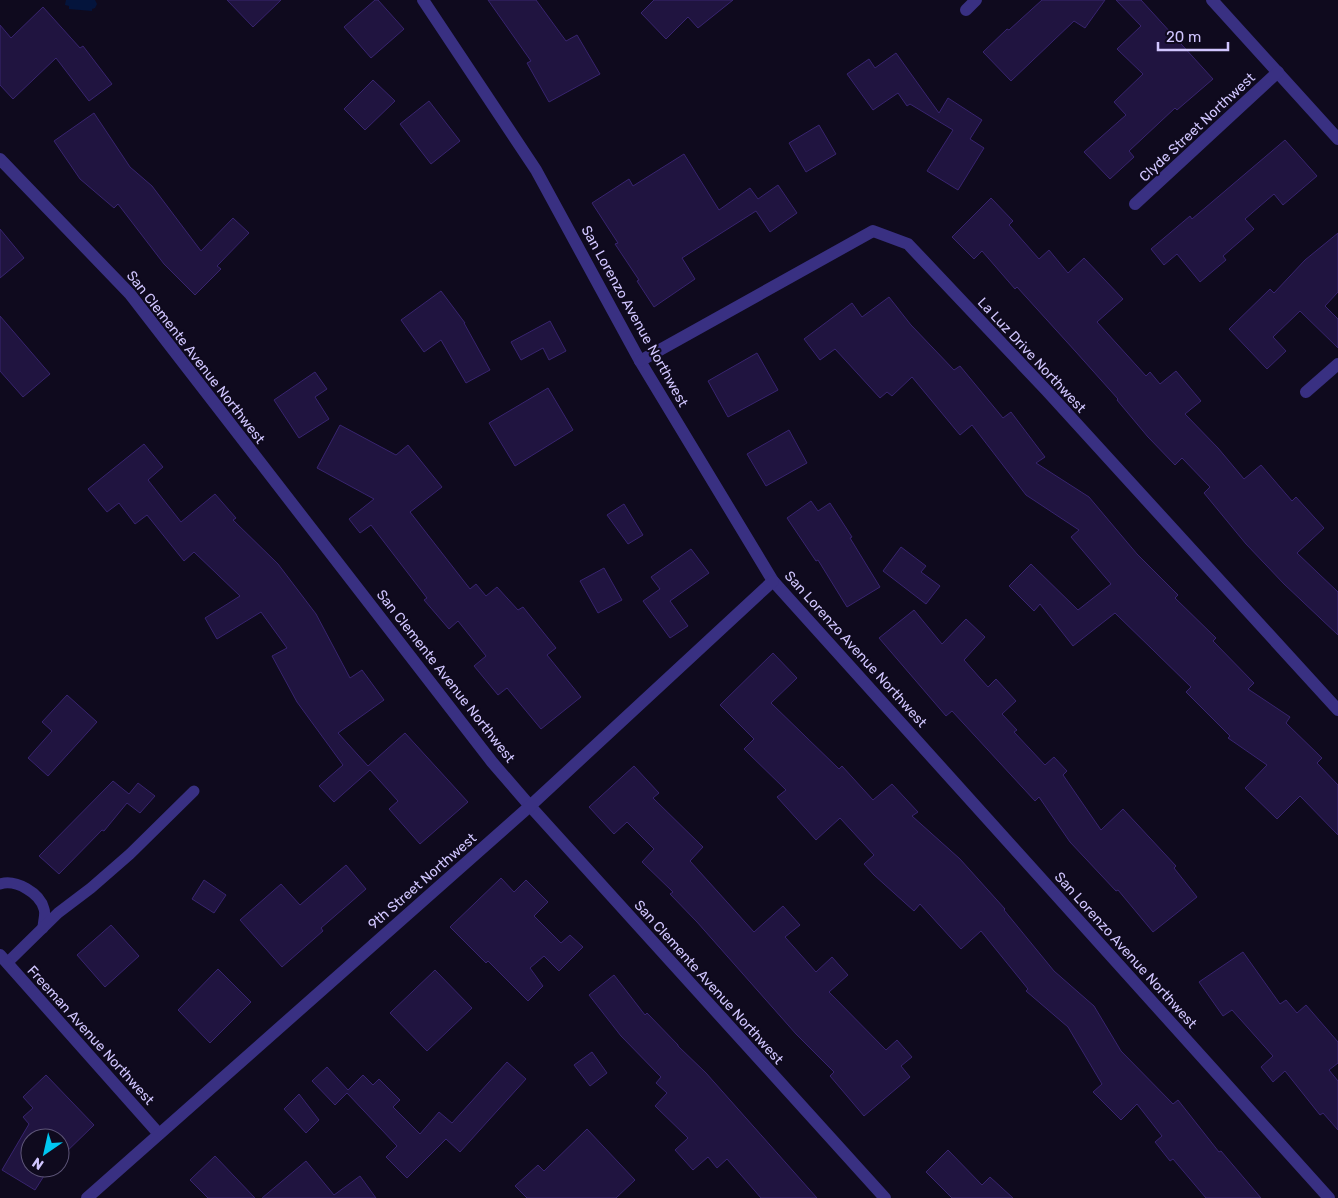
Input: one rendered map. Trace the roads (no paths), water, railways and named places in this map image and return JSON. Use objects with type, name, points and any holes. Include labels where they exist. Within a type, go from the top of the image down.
[{"type":"street","name":"San Lorenzo Avenue Northwest","points":[[423,0],[536,170],[640,361],[773,581],[1329,1198]]},
{"type":"street","points":[[966,10],[976,0]]},
{"type":"street","points":[[1212,0],[1338,139]]},
{"type":"street","name":"Clyde Street Northwest","points":[[1135,204],[1278,72]]},
{"type":"street","name":"San Clemente Avenue Northwest","points":[[0,159],[130,294],[492,762],[885,1198]]},
{"type":"street","name":"La Luz Drive Northwest","points":[[640,361],[873,231],[908,244],[1338,710]]},
{"type":"street","points":[[1306,392],[1338,364]]},
{"type":"street","name":"9th Street Northwest","points":[[87,1198],[530,806],[773,581]]},
{"type":"street","name":"Freeman Avenue Northwest","points":[[3,959],[159,1134]]},
{"type":"lane","points":[[3,959],[43,928],[58,913],[91,888],[130,854],[194,791]]},
{"type":"lane","points":[[0,884],[5,882],[26,888],[40,899],[45,910],[43,928]]},
{"type":"water","points":[[66,0],[95,0],[97,4],[92,11],[69,9],[69,6],[65,5]]}]
